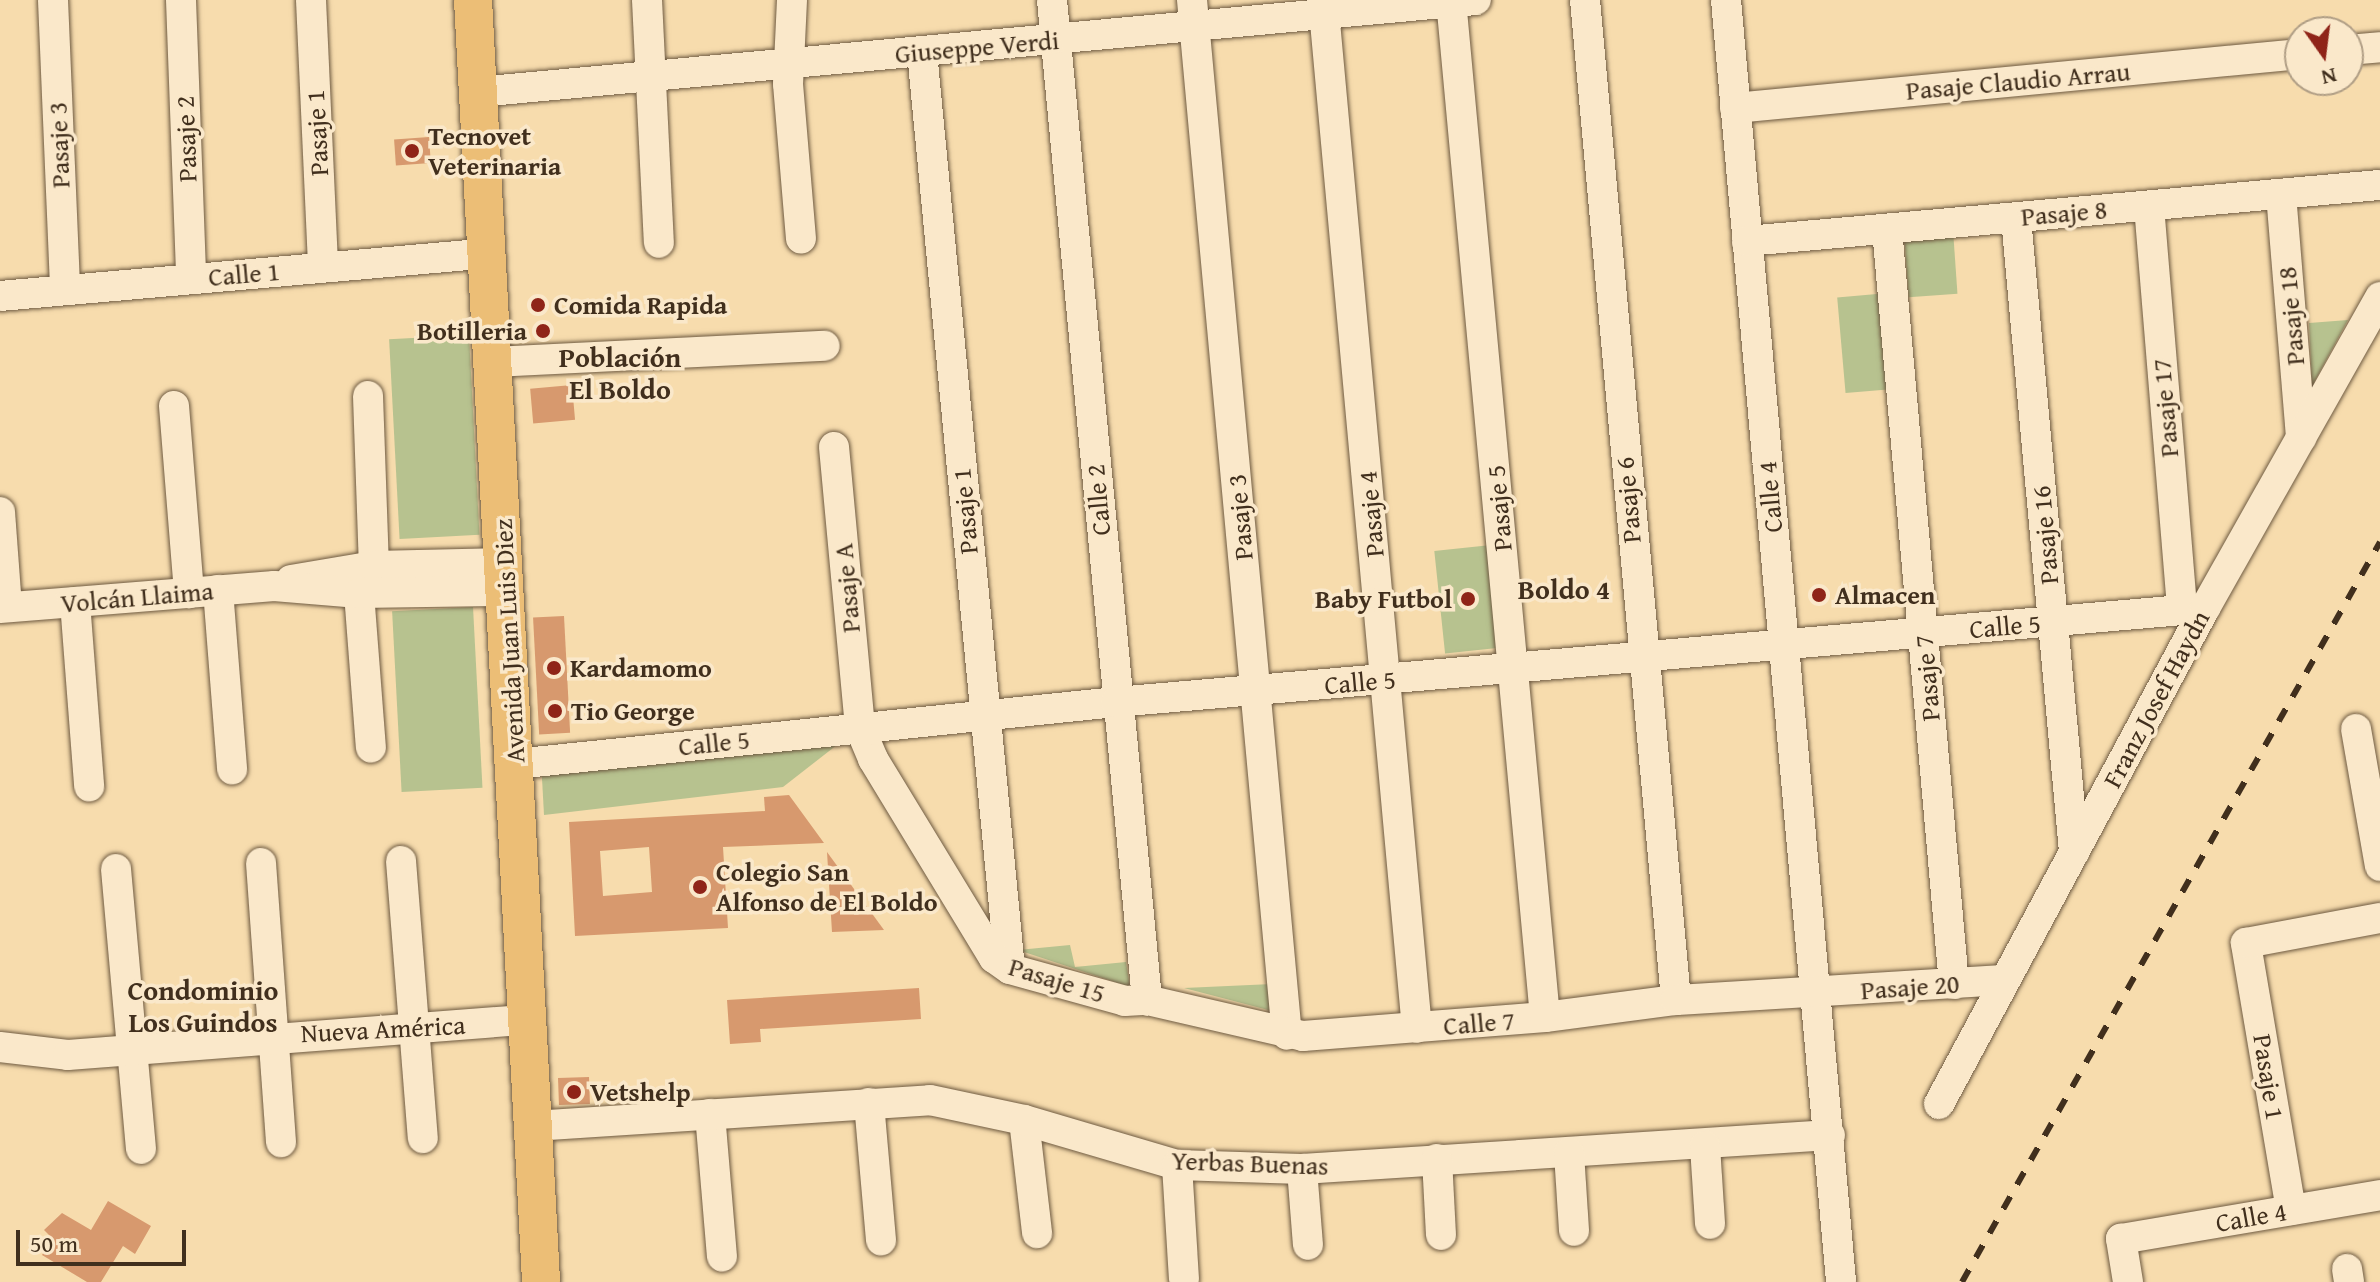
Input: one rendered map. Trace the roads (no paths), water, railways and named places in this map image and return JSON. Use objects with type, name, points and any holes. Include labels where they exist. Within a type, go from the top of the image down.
[{"type":"main road","name":"Avenida Juan Luis Diez","points":[[473,0],[507,577],[541,1282]]},
{"type":"street","name":"Pasaje 3","points":[[53,0],[65,290]]},
{"type":"street","name":"Pasaje 2","points":[[181,0],[191,279]]},
{"type":"street","name":"Pasaje 1","points":[[311,0],[323,267]]},
{"type":"street","points":[[647,0],[659,243]]},
{"type":"street","points":[[792,0],[792,64],[788,84],[801,238]]},
{"type":"street","name":"Calle 2","points":[[1052,0],[1116,702],[1147,1000]]},
{"type":"street","name":"Pasaje 6","points":[[1585,0],[1641,659],[1676,1000]]},
{"type":"street","name":"Calle 4","points":[[1726,0],[1841,1282]]},
{"type":"street","name":"Giuseppe Verdi","points":[[478,92],[1055,39],[1193,13],[1459,1]]},
{"type":"street","name":"Pasaje 5","points":[[1459,1],[1545,1017]]},
{"type":"street","name":"Pasaje 4","points":[[1324,7],[1417,1028]]},
{"type":"street","name":"Pasaje 3","points":[[1193,13],[1287,1035]]},
{"type":"street","name":"Pasaje 1","points":[[922,52],[1010,969]]},
{"type":"street","name":"Pasaje Claudio Arrau","points":[[1735,108],[2284,56]]},
{"type":"street","name":"Pasaje 8","points":[[1747,241],[2380,185]]},
{"type":"street","name":"Pasaje 18","points":[[2281,194],[2301,438]]},
{"type":"street","name":"Pasaje 17","points":[[2149,206],[2194,609]]},
{"type":"street","name":"Pasaje 16","points":[[2016,218],[2074,852]]},
{"type":"street","name":"Pasaje 7","points":[[1887,229],[1954,984]]},
{"type":"street","name":"Calle 1","points":[[0,296],[487,253]]},
{"type":"street","name":"Franz Josef Haydn","points":[[1939,1104],[2074,852],[2194,609],[2301,438],[2380,297]]},
{"type":"street","points":[[493,362],[825,346]]},
{"type":"street","points":[[368,396],[374,566]]},
{"type":"street","points":[[174,406],[232,769]]},
{"type":"street","name":"Pasaje A","points":[[834,447],[860,728]]},
{"type":"street","points":[[0,512],[4,608]]},
{"type":"street","name":"Volcán Llaima","points":[[274,586],[314,572],[374,566],[507,577]]},
{"type":"street","name":"Volcán Llaima","points":[[4,608],[274,586],[359,593],[507,577]]},
{"type":"street","points":[[359,593],[371,748]]},
{"type":"street","points":[[75,602],[89,786]]},
{"type":"street","name":"Calle 5","points":[[515,764],[1116,702],[1784,647],[2194,609]]},
{"type":"street","name":"Pasaje 15","points":[[860,728],[873,759],[994,958],[1010,969],[1125,1001],[1147,1000]]},
{"type":"street","points":[[2356,729],[2380,866]]},
{"type":"street","points":[[401,861],[423,1138]]},
{"type":"street","points":[[261,863],[281,1142]]},
{"type":"street","points":[[116,869],[141,1149]]},
{"type":"street","name":"Pasaje 1","points":[[2291,1210],[2246,943],[2380,918]]},
{"type":"street","name":"Pasaje 20","points":[[1815,994],[2004,980]]},
{"type":"street","name":"Calle 7","points":[[1147,1000],[1287,1035],[1545,1017],[1676,1000],[1815,994]]},
{"type":"street","name":"Nueva América","points":[[0,1047],[68,1055],[273,1036],[528,1020]]},
{"type":"street","name":"Yerbas Buenas","points":[[533,1126],[930,1100],[1024,1120],[1177,1165],[1302,1169],[1705,1146],[1830,1135]]},
{"type":"street","points":[[869,1103],[881,1240]]},
{"type":"street","points":[[710,1114],[722,1256]]},
{"type":"street","points":[[1024,1120],[1037,1233]]},
{"type":"street","points":[[1705,1146],[1710,1224]]},
{"type":"street","points":[[1569,1153],[1574,1231]]},
{"type":"street","points":[[1437,1159],[1441,1235]]},
{"type":"street","points":[[1177,1165],[1184,1279]]},
{"type":"street","points":[[1302,1169],[1308,1245]]},
{"type":"street","name":"Calle 4","points":[[2128,1282],[2121,1239],[2380,1195]]},
{"type":"railway","points":[[1962,1282],[2380,542]]},
{"type":"place","name":"Tecnovet Veterinaria","points":[[412,151]]},
{"type":"place","name":"Comida Rapida","points":[[538,305]]},
{"type":"place","name":"Botilleria","points":[[543,331]]},
{"type":"place","name":"Almacen","points":[[1819,595]]},
{"type":"place","name":"Baby Futbol","points":[[1468,599]]},
{"type":"place","name":"Kardamomo","points":[[554,668]]},
{"type":"place","name":"Tio George","points":[[555,711]]},
{"type":"place","name":"Colegio San Alfonso de El Boldo","points":[[700,887]]},
{"type":"place","name":"Vetshelp","points":[[574,1092]]},
{"type":"district","name":"Población El Boldo","points":[[620,373]]},
{"type":"district","name":"Boldo 4","points":[[1564,589]]},
{"type":"district","name":"Condominio Los Guindos","points":[[203,1006]]}]
